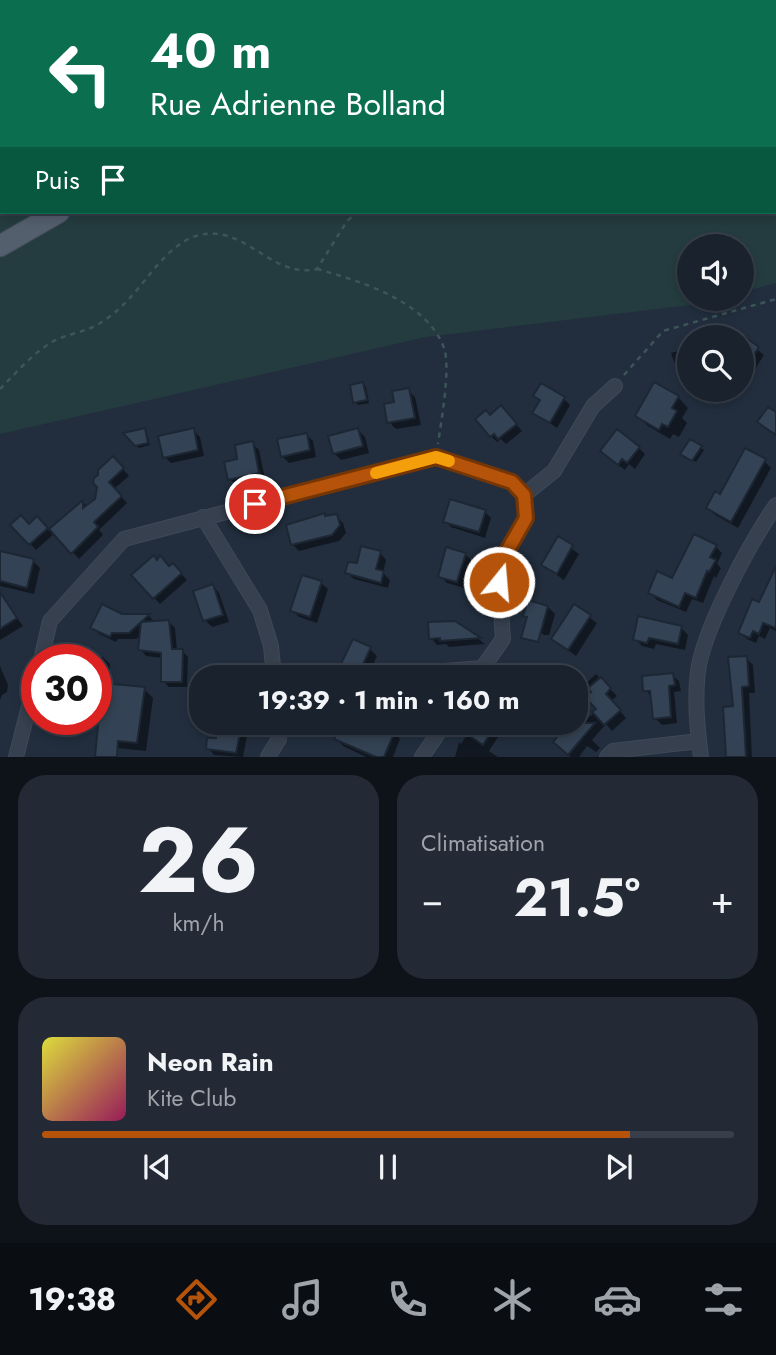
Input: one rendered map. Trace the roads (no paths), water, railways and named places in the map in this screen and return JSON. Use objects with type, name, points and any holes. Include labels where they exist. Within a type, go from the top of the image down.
[{"type":"main road","points":[[0,247],[56,214]]},
{"type":"street","points":[[524,495],[554,471],[593,406],[615,386]]},
{"type":"street","points":[[45,644],[50,621],[124,539],[436,457],[512,482],[524,495],[526,518],[502,560],[499,582],[503,639],[485,665]]},
{"type":"street","points":[[701,757],[697,682],[704,648],[732,584],[761,527],[776,505]]},
{"type":"street","points":[[203,517],[260,610],[271,646],[273,665]]},
{"type":"street","points":[[761,527],[776,534]]},
{"type":"street","points":[[16,757],[22,735]]},
{"type":"street","points":[[268,757],[279,735]]},
{"type":"street","points":[[422,757],[434,735]]},
{"type":"street","points":[[607,757],[613,751],[699,741]]}]
